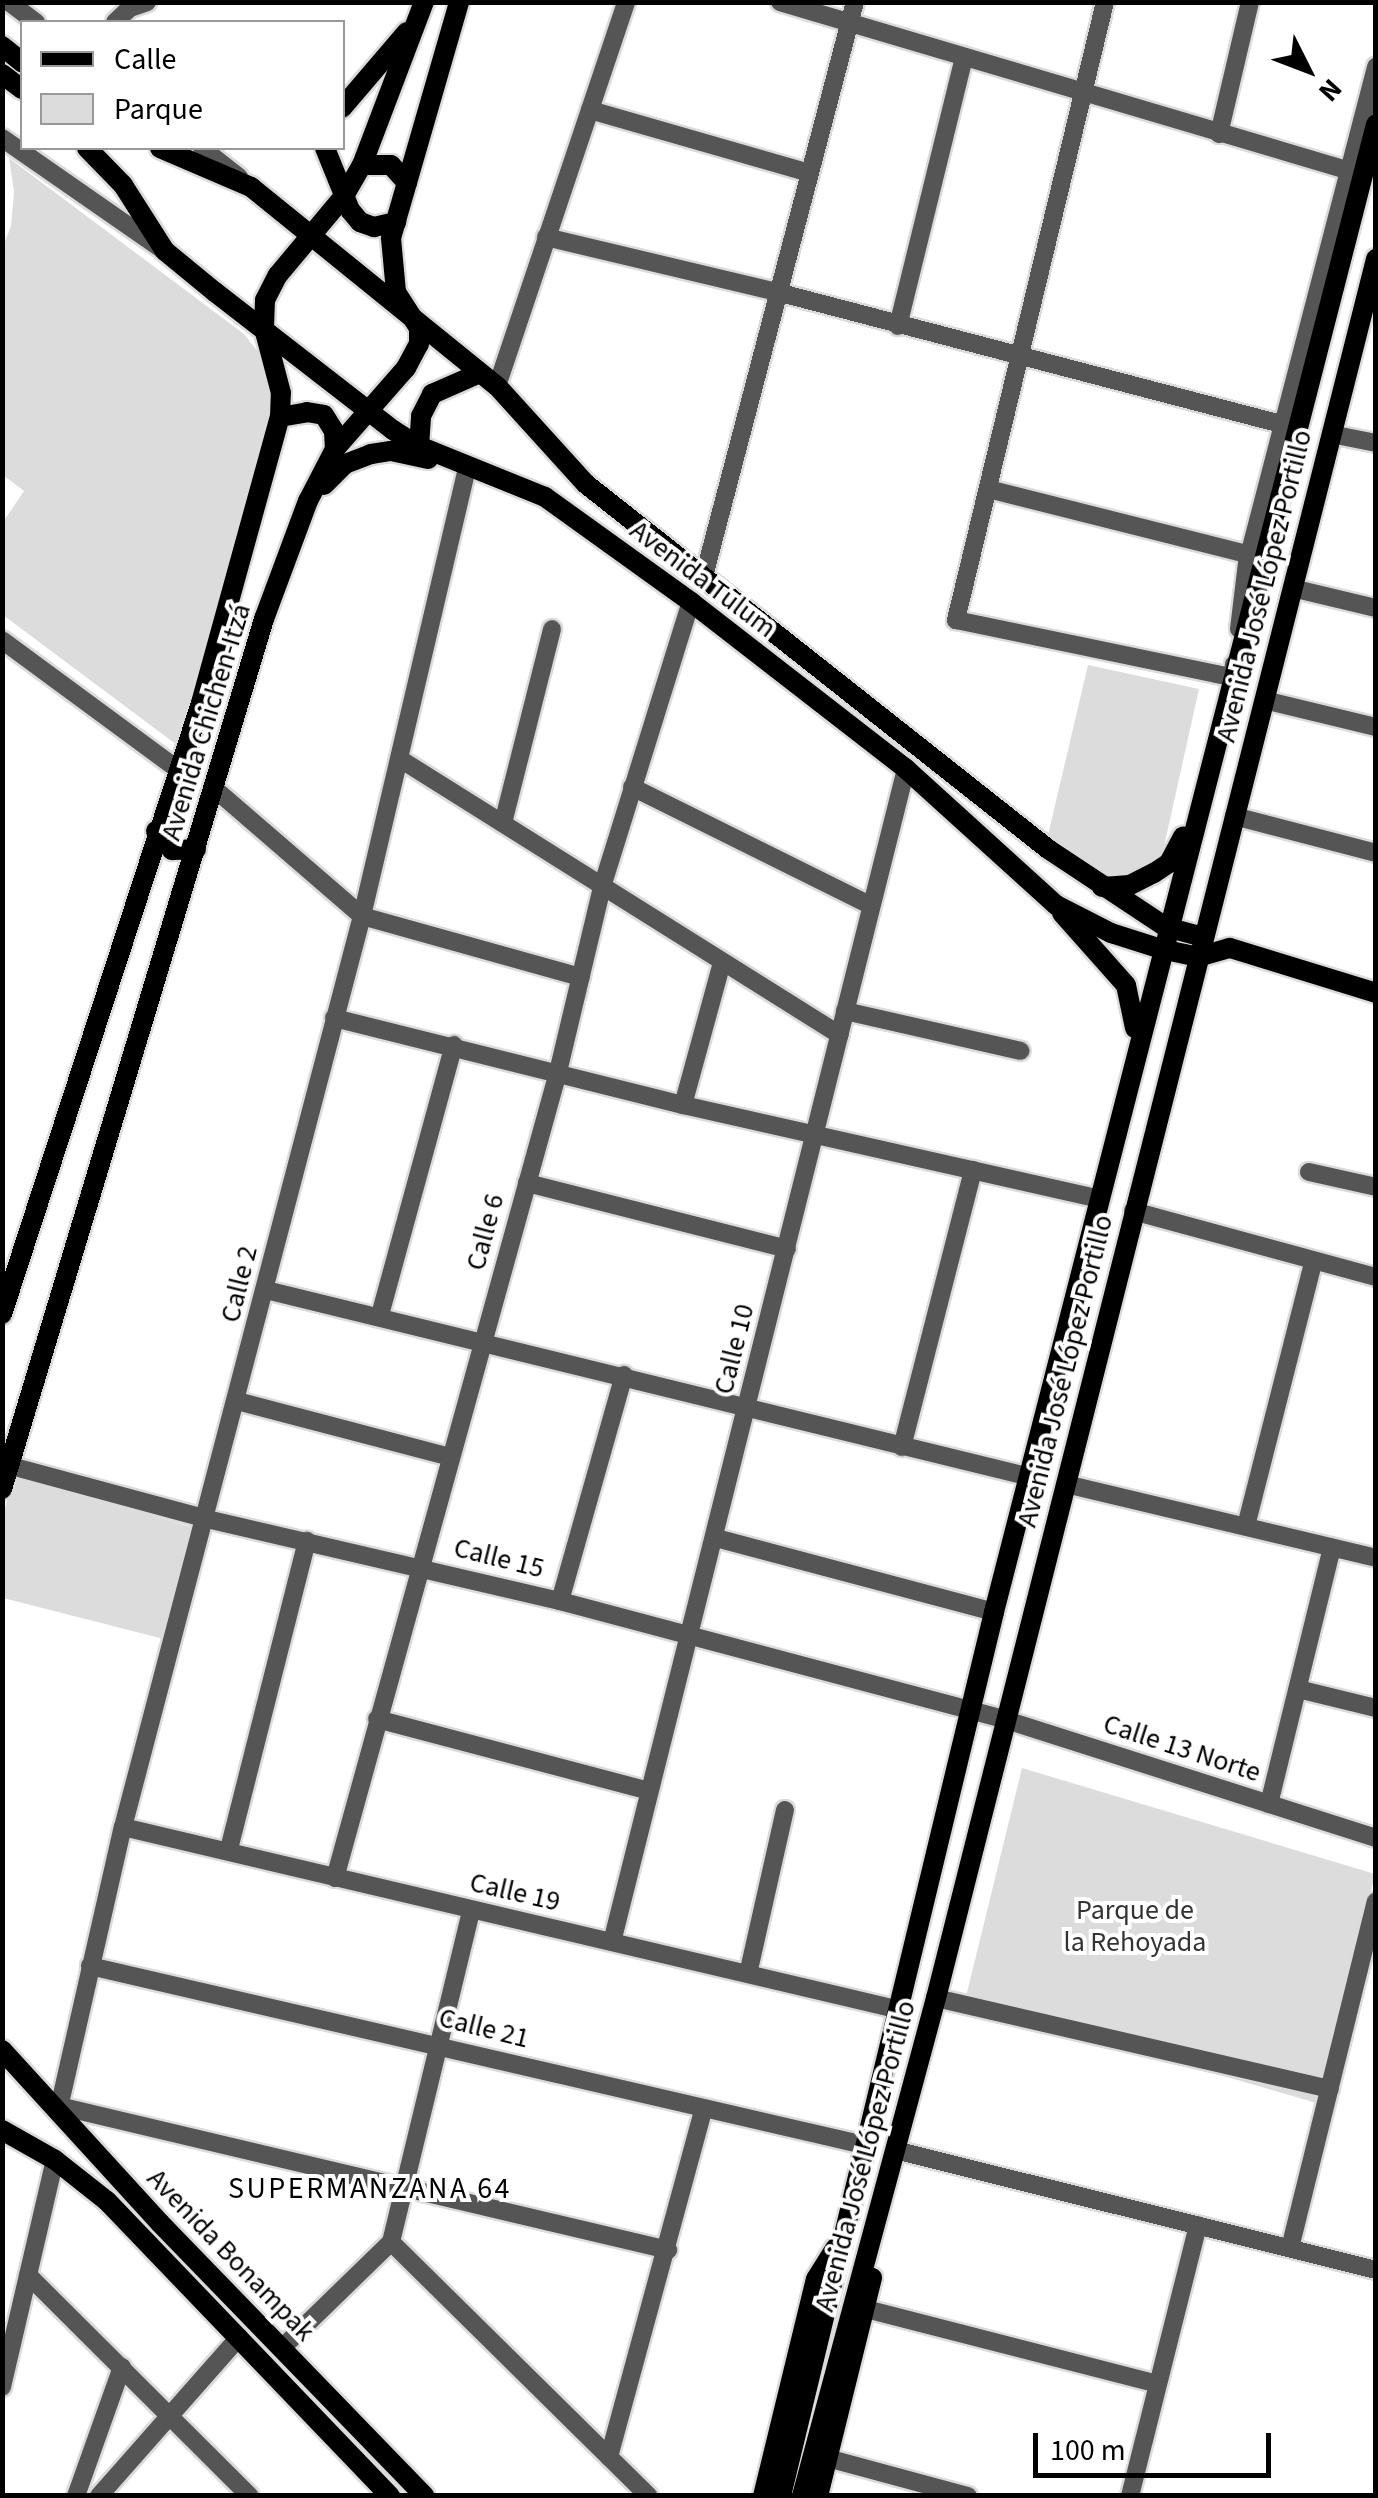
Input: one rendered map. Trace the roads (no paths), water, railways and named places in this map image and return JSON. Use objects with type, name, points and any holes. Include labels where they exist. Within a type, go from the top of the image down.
[{"type":"main road","points":[[412,316],[396,292],[389,253],[459,2]]},
{"type":"main road","points":[[345,104],[421,11]]},
{"type":"main road","name":"Avenida Chichen-Itzá","points":[[2,1314],[201,702],[280,417],[280,393],[264,328],[265,300],[278,276],[344,196],[362,165],[421,11]]},
{"type":"main road","name":"Avenida José López Portillo","points":[[781,2496],[896,2009],[1136,1045],[1376,124]]},
{"type":"main road","name":"Avenida Tulum","points":[[89,150],[122,186],[165,251],[419,446],[545,497],[691,602],[906,769],[1056,906],[1110,933],[1161,949],[1201,947]]},
{"type":"main road","name":"Avenida Tulum","points":[[165,150],[251,187],[488,380],[586,484],[704,580],[1048,849],[1102,888],[1201,947]]},
{"type":"main road","points":[[326,150],[350,210],[366,226],[396,222]]},
{"type":"main road","points":[[362,165],[392,166],[407,183]]},
{"type":"main road","name":"Avenida José López Portillo","points":[[802,2496],[860,2306],[868,2246],[936,1998],[1003,1720],[1376,259]]},
{"type":"main road","name":"Avenida Chichen-Itzá","points":[[2,1489],[216,790],[264,620],[308,501],[335,449],[415,354],[418,328],[412,316]]},
{"type":"main road","points":[[419,446],[421,416],[432,394],[488,380]]},
{"type":"main road","points":[[280,417],[307,412],[324,416],[334,431],[335,449]]},
{"type":"main road","points":[[308,501],[344,464],[372,454],[391,451],[467,467]]},
{"type":"main road","points":[[201,702],[223,704],[234,722]]},
{"type":"main road","points":[[1102,888],[1130,885],[1169,862],[1199,810]]},
{"type":"main road","points":[[156,831],[172,850],[196,849]]},
{"type":"main road","points":[[1026,880],[1043,871],[1048,849]]},
{"type":"main road","points":[[1056,906],[1126,985],[1136,1045]]},
{"type":"main road","points":[[1201,947],[1230,948],[1376,993]]},
{"type":"main road","name":"Avenida Bonampak","points":[[2,2050],[425,2496]]},
{"type":"main road","name":"Avenida Bonampak","points":[[2,2130],[55,2160],[107,2201],[390,2496]]},
{"type":"main road","points":[[763,2496],[816,2279],[841,2238]]},
{"type":"main road","points":[[818,2496],[860,2306]]},
{"type":"street","points":[[10,2],[33,20]]},
{"type":"street","points":[[117,20],[130,8],[147,2]]},
{"type":"street","points":[[488,380],[546,237],[626,2]]},
{"type":"street","points":[[780,2],[1350,171]]},
{"type":"street","points":[[704,580],[855,2]]},
{"type":"street","points":[[1105,2],[956,620],[1232,676]]},
{"type":"street","points":[[1218,134],[1250,2]]},
{"type":"street","points":[[898,326],[964,58]]},
{"type":"street","name":"Avenida José López Portillo","points":[[1232,676],[1250,555],[1376,68]]},
{"type":"street","points":[[590,110],[809,173]]},
{"type":"street","name":"Avenida Tulum","points":[[2,138],[165,251]]},
{"type":"street","name":"Avenida Tulum","points":[[205,150],[251,187]]},
{"type":"street","points":[[546,237],[777,292],[1020,359],[1285,425]]},
{"type":"street","points":[[1331,434],[1376,443]]},
{"type":"street","name":"Calle 2","points":[[59,2109],[123,1827],[207,1520],[362,916],[467,467]]},
{"type":"street","points":[[988,489],[1250,555]]},
{"type":"street","points":[[1292,588],[1376,608]]},
{"type":"street","name":"Calle 6","points":[[335,1878],[418,1566],[558,1072],[602,886],[691,602]]},
{"type":"street","points":[[503,823],[552,629]]},
{"type":"street","points":[[2,640],[177,770]]},
{"type":"street","points":[[1264,700],[1376,728]]},
{"type":"street","points":[[400,759],[840,1035]]},
{"type":"street","name":"Calle 10","points":[[612,1942],[906,769]]},
{"type":"street","points":[[632,787],[870,905]]},
{"type":"street","points":[[216,790],[362,916],[581,977]]},
{"type":"street","points":[[1234,816],[1376,854]]},
{"type":"street","points":[[683,1105],[722,962]]},
{"type":"street","points":[[845,1011],[1021,1051]]},
{"type":"street","points":[[334,1018],[683,1105],[1099,1199]]},
{"type":"street","points":[[380,1315],[454,1045]]},
{"type":"street","points":[[902,1447],[973,1170]]},
{"type":"street","points":[[1310,1172],[1376,1187]]},
{"type":"street","points":[[527,1183],[788,1249]]},
{"type":"street","points":[[1133,1211],[1313,1263],[1376,1277]]},
{"type":"street","points":[[1246,1526],[1313,1263]]},
{"type":"street","points":[[266,1290],[1030,1477]]},
{"type":"street","points":[[560,1601],[624,1375]]},
{"type":"street","points":[[237,1400],[451,1457]]},
{"type":"street","name":"Calle 15","points":[[10,1466],[207,1520],[560,1601],[972,1712]]},
{"type":"street","points":[[1066,1484],[1376,1558]]},
{"type":"street","points":[[716,1538],[994,1612]]},
{"type":"street","points":[[229,1849],[307,1540]]},
{"type":"street","points":[[1270,1804],[1332,1548]]},
{"type":"street","points":[[1298,1688],[1376,1708]]},
{"type":"street","name":"Calle 13 Norte","points":[[972,1712],[1376,1838]]},
{"type":"street","points":[[377,1719],[649,1792]]},
{"type":"street","points":[[748,1974],[785,1810]]},
{"type":"street","name":"Calle 19","points":[[123,1827],[896,2009]]},
{"type":"street","points":[[1290,2248],[1376,1901]]},
{"type":"street","points":[[282,2348],[392,2242],[471,1911]]},
{"type":"street","name":"Calle 21","points":[[90,1966],[864,2145]]},
{"type":"street","points":[[936,1998],[1330,2089]]},
{"type":"street","points":[[59,2109],[404,2185],[668,2250]]},
{"type":"street","points":[[609,2456],[703,2110]]},
{"type":"street","points":[[895,2150],[1376,2270]]},
{"type":"street","points":[[2,2387],[55,2160]]},
{"type":"street","points":[[1130,2496],[1198,2225]]},
{"type":"street","points":[[392,2242],[649,2496]]},
{"type":"street","points":[[28,2275],[250,2496]]},
{"type":"street","points":[[860,2306],[1158,2384]]},
{"type":"street","points":[[100,2496],[169,2412],[239,2337]]},
{"type":"street","points":[[76,2496],[122,2367]]},
{"type":"street","points":[[827,2458],[968,2496]]},
{"type":"district","name":"SUPERMANZANA 64","points":[[370,2189]]},
{"type":"park label","name":"Parque de la Rehoyada","points":[[1135,1926]]}]
